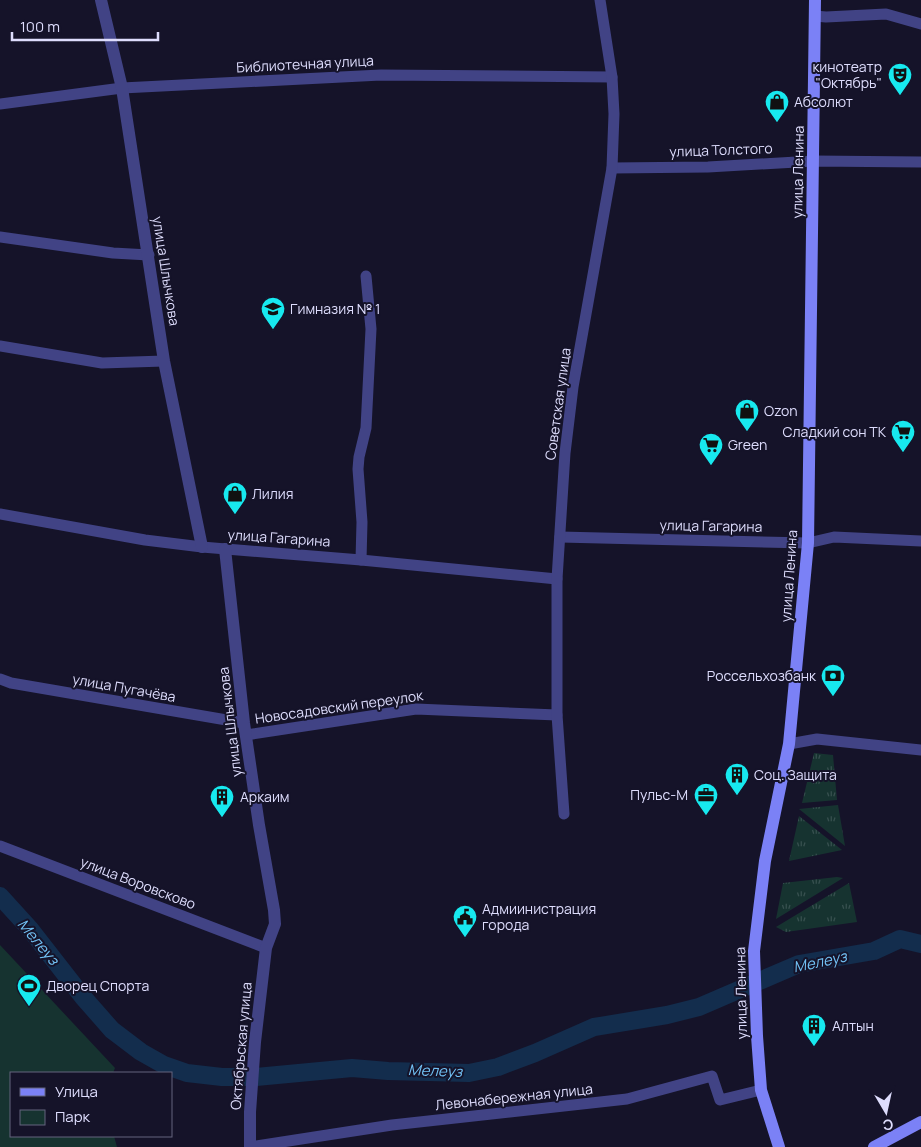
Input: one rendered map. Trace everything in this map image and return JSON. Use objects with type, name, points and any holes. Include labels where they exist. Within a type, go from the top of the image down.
[{"type":"main road","name":"улица Ленина","points":[[779,1147],[762,1090],[757,1036],[754,951],[765,862],[789,744],[808,543],[815,0]]},
{"type":"main road","points":[[874,1147],[921,1122]]},
{"type":"street","name":"улица Шлычкова","points":[[101,0],[122,88],[164,361],[202,547]]},
{"type":"street","name":"Советская улица","points":[[564,814],[556,715],[557,579],[565,453],[573,387],[612,168],[614,114],[612,77],[600,0]]},
{"type":"street","points":[[815,16],[886,14],[921,24]]},
{"type":"street","name":"Библиотечная улица","points":[[0,104],[122,88],[381,75],[612,77]]},
{"type":"street","name":"улица Толстого","points":[[612,168],[814,161],[921,162]]},
{"type":"street","points":[[0,237],[113,253],[149,255]]},
{"type":"street","points":[[361,560],[362,522],[358,470],[366,428],[371,329],[366,276]]},
{"type":"street","points":[[0,346],[102,363],[164,361]]},
{"type":"street","name":"улица Гагарина","points":[[0,514],[145,540],[202,547],[557,579]]},
{"type":"street","name":"улица Гагарина","points":[[560,537],[808,543],[834,537],[921,541]]},
{"type":"street","name":"улица Шлычкова","points":[[225,549],[245,729],[274,910],[275,924],[266,948]]},
{"type":"street","name":"улица Пугачёва","points":[[0,679],[11,683],[245,729]]},
{"type":"street","name":"Новосадовский переулок","points":[[245,729],[416,709],[556,715]]},
{"type":"street","points":[[789,744],[817,739],[921,750]]},
{"type":"street","name":"улица Воровсково","points":[[0,846],[266,948]]},
{"type":"street","name":"Октябрьская улица","points":[[250,1147],[250,1112],[255,1042],[266,948]]},
{"type":"street","name":"Левонабережная улица","points":[[250,1147],[392,1126],[627,1099],[712,1076],[720,1100],[762,1090]]},
{"type":"green space","points":[[814,753],[833,755],[837,800],[802,803]]},
{"type":"green space","points":[[838,805],[845,846],[799,809]]},
{"type":"green space","points":[[799,816],[842,850],[789,861]]},
{"type":"green space","points":[[843,878],[776,919],[783,883]]},
{"type":"green space","points":[[849,883],[857,922],[786,932],[776,927]]},
{"type":"green space","name":"Дворец Спорта","points":[[0,945],[115,1068],[113,1072],[10,1072],[10,1137],[114,1137],[117,1147],[0,1147]]},
{"type":"waterway","name":"Мелеуз","points":[[0,896],[30,929],[83,997],[112,1030],[141,1052],[164,1065],[187,1073],[222,1077],[256,1077],[352,1068],[469,1073],[498,1067],[594,1027],[667,1015],[699,1007],[799,964],[874,951],[900,939],[921,944]]},
{"type":"place","name":"кинотеатр \"Октябрь\"","points":[[900,96]]},
{"type":"place","name":"Абсолют","points":[[777,123]]},
{"type":"place","name":"Гимназия № 1","points":[[273,330]]},
{"type":"place","name":"Ozon","points":[[747,432]]},
{"type":"place","name":"Сладкий сон ТК","points":[[903,453]]},
{"type":"place","name":"Green","points":[[711,466]]},
{"type":"place","name":"Лилия","points":[[235,515]]},
{"type":"place","name":"Россельхозбанк","points":[[833,697]]},
{"type":"place","name":"Соц. Защита","points":[[737,796]]},
{"type":"place","name":"Пульс-М","points":[[706,816]]},
{"type":"place","name":"Аркаим","points":[[222,818]]},
{"type":"place","name":"Адмиинистрация города","points":[[465,938]]},
{"type":"place","name":"Дворец Спорта","points":[[29,1007]]},
{"type":"place","name":"Алтын","points":[[814,1047]]}]
